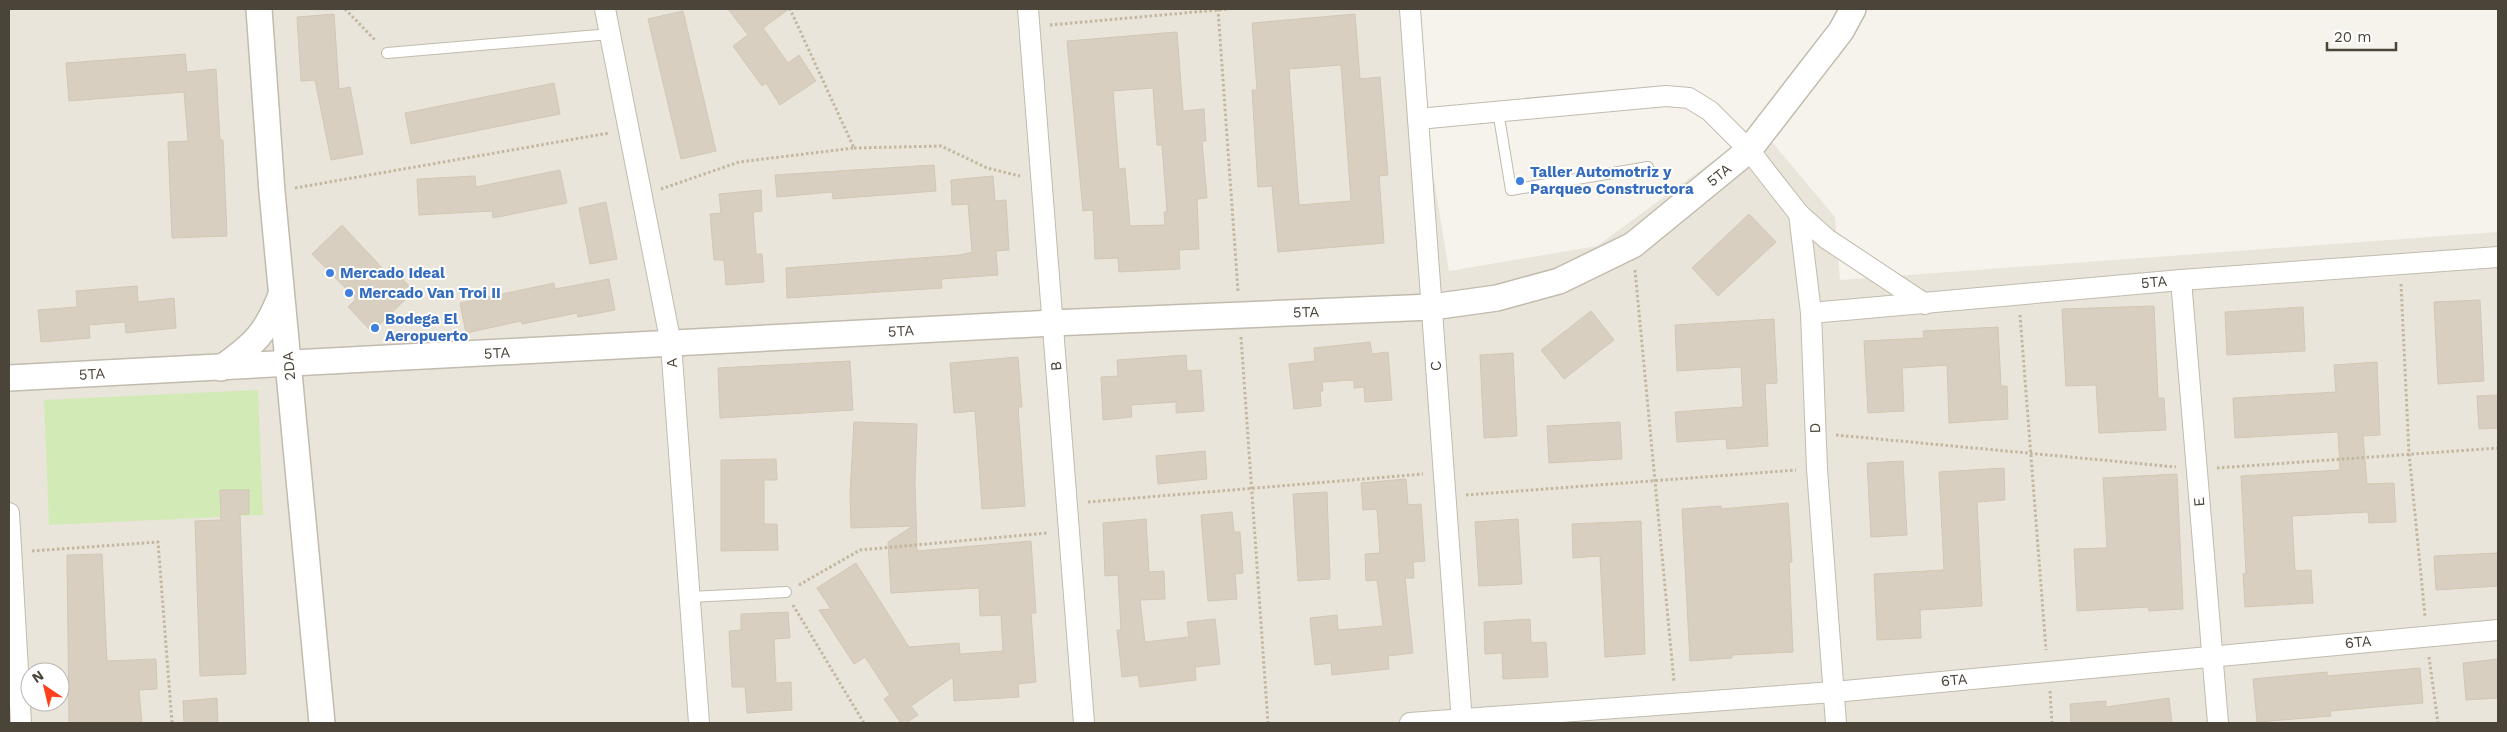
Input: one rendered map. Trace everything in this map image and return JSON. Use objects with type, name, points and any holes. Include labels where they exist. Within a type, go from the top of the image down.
[{"type":"street","name":"2DA","points":[[259,9],[272,192],[322,723]]},
{"type":"street","name":"A","points":[[605,9],[670,344],[699,723]]},
{"type":"street","name":"C","points":[[1410,9],[1462,721]]},
{"type":"street","name":"5TA","points":[[9,378],[1052,323],[1432,307],[1497,298],[1559,282],[1633,244],[1749,150],[1841,31],[1854,9]]},
{"type":"street","name":"B","points":[[1029,18],[1084,723]]},
{"type":"street","points":[[1418,119],[1666,96],[1688,98],[1710,111],[1749,150],[1800,214],[1828,239],[1925,304]]},
{"type":"street","name":"D","points":[[1800,214],[1811,313],[1817,468],[1836,723]]},
{"type":"street","name":"5TA","points":[[1811,313],[2181,280],[2498,258]]},
{"type":"street","name":"E","points":[[2181,280],[2218,723]]},
{"type":"street","points":[[220,368],[250,348],[272,319],[282,292]]},
{"type":"street","points":[[9,513],[21,723]]},
{"type":"street","name":"6TA","points":[[1410,723],[1462,721],[1834,692],[2212,655],[2498,630]]},
{"type":"lane","points":[[387,53],[610,34]]},
{"type":"lane","points":[[1498,111],[1511,190],[1648,167]]},
{"type":"lane","points":[[690,597],[786,592]]},
{"type":"path","points":[[345,9],[387,53]]},
{"type":"path","points":[[790,9],[854,148]]},
{"type":"path","points":[[1218,9],[1268,723]]},
{"type":"path","points":[[1029,18],[1229,9]]},
{"type":"path","points":[[272,192],[629,130]]},
{"type":"path","points":[[641,196],[739,162],[854,148],[942,146],[987,168],[1041,181]]},
{"type":"path","points":[[1633,244],[1676,703]]},
{"type":"path","points":[[2400,266],[2409,453],[2426,636],[2438,723]]},
{"type":"path","points":[[2018,295],[2052,723]]},
{"type":"path","points":[[1816,433],[2197,469],[2498,448]]},
{"type":"path","points":[[1445,496],[1817,468]]},
{"type":"path","points":[[1066,503],[1444,472]]},
{"type":"path","points":[[864,723],[786,592],[860,550],[1068,531]]},
{"type":"path","points":[[11,552],[158,542],[172,723]]},
{"type":"shaded area","points":[[9,9],[1419,9],[1430,155],[1449,271],[1597,246],[1713,161],[1772,142],[1835,217],[1840,280],[2498,232],[2498,723],[9,723]]},
{"type":"green space","points":[[258,390],[263,515],[49,525],[44,400]]},
{"type":"building","points":[[728,9],[789,9],[763,28],[788,63],[799,55],[816,81],[780,105],[766,83],[762,86],[733,46],[748,35]]},
{"type":"building","points":[[683,11],[716,151],[681,159],[648,19]]},
{"type":"building","points":[[334,14],[339,89],[350,87],[363,154],[331,160],[315,80],[301,81],[297,17]]},
{"type":"building","points":[[1355,14],[1360,79],[1380,77],[1388,175],[1379,176],[1384,243],[1278,252],[1272,186],[1258,187],[1252,90],[1257,90],[1252,23]],"holes":[[[1341,65],[1351,201],[1299,205],[1289,69]]]},
{"type":"building","points":[[1177,32],[1183,111],[1204,109],[1206,141],[1202,141],[1207,198],[1197,199],[1199,249],[1179,250],[1180,269],[1119,272],[1118,258],[1095,259],[1093,210],[1083,211],[1067,41]],"holes":[[[1153,88],[1157,145],[1162,145],[1167,212],[1164,212],[1165,225],[1130,226],[1125,168],[1119,169],[1113,91]]]},
{"type":"building","points":[[185,54],[187,72],[216,69],[220,140],[223,140],[227,236],[172,238],[168,142],[188,141],[184,92],[69,101],[66,63]]},
{"type":"building","points":[[554,83],[560,114],[411,144],[405,113]]},
{"type":"building","points":[[934,165],[936,191],[833,199],[832,192],[777,197],[775,175]]},
{"type":"building","points":[[560,170],[567,203],[493,218],[492,211],[419,215],[417,179],[475,176],[476,187]]},
{"type":"building","points":[[993,176],[995,201],[1006,200],[1009,250],[996,251],[998,275],[941,279],[942,288],[787,298],[786,268],[960,255],[972,252],[968,204],[952,205],[951,180]]},
{"type":"building","points":[[761,190],[762,211],[753,212],[756,254],[762,254],[764,282],[726,285],[724,260],[714,260],[710,214],[721,213],[719,194]]},
{"type":"building","points":[[606,202],[617,259],[590,264],[579,208]]},
{"type":"building","points":[[1749,214],[1776,242],[1718,296],[1692,268]]},
{"type":"building","points":[[342,225],[385,271],[390,266],[414,291],[372,332],[348,307],[356,299],[312,254]]},
{"type":"building","points":[[609,279],[615,310],[578,317],[577,313],[522,324],[521,321],[466,333],[460,303],[554,283],[555,289]]},
{"type":"building","points":[[137,286],[138,302],[174,298],[176,328],[126,333],[125,322],[89,325],[90,338],[41,342],[38,310],[77,307],[76,291]]},
{"type":"building","points":[[2480,300],[2484,381],[2438,384],[2434,302]]},
{"type":"building","points":[[2154,306],[2158,398],[2164,398],[2166,430],[2099,433],[2096,385],[2066,386],[2062,309]]},
{"type":"building","points":[[2303,307],[2305,351],[2227,355],[2225,312]]},
{"type":"building","points":[[1591,311],[1614,340],[1564,379],[1541,350]]},
{"type":"building","points":[[1774,319],[1777,383],[1765,384],[1768,446],[1727,449],[1726,439],[1677,442],[1675,412],[1743,407],[1741,367],[1677,371],[1675,325]]},
{"type":"building","points":[[1998,327],[2001,386],[2007,386],[2008,419],[1949,423],[1947,365],[1902,368],[1904,411],[1868,413],[1864,341],[1924,338],[1923,331]]},
{"type":"building","points":[[1370,342],[1372,354],[1388,352],[1392,400],[1365,402],[1364,387],[1354,388],[1354,380],[1322,382],[1323,391],[1320,391],[1321,406],[1294,409],[1289,364],[1315,361],[1314,348]]},
{"type":"building","points":[[1513,353],[1517,436],[1484,438],[1480,355]]},
{"type":"building","points":[[1186,355],[1187,371],[1201,370],[1204,411],[1176,413],[1176,402],[1131,405],[1132,417],[1103,420],[1101,377],[1118,376],[1117,360]]},
{"type":"building","points":[[1018,357],[1022,407],[1018,407],[1025,506],[982,509],[975,411],[954,413],[950,363]]},
{"type":"building","points":[[850,361],[853,410],[720,418],[718,368]]},
{"type":"building","points":[[2377,362],[2380,435],[2363,436],[2367,484],[2394,483],[2396,522],[2369,523],[2368,512],[2292,516],[2295,571],[2311,570],[2313,603],[2245,607],[2243,574],[2246,573],[2241,476],[2340,470],[2338,432],[2235,438],[2233,398],[2336,392],[2334,365]]},
{"type":"building","points":[[2498,395],[2498,428],[2479,429],[2477,396]]},
{"type":"building","points":[[854,422],[917,424],[915,481],[917,551],[1031,541],[1036,613],[1031,613],[1036,682],[1018,684],[1019,697],[954,701],[953,677],[911,706],[918,715],[906,723],[901,723],[884,699],[890,695],[865,657],[854,664],[819,610],[831,609],[817,588],[856,563],[909,647],[959,643],[960,654],[1003,651],[1001,615],[980,616],[979,588],[891,593],[888,542],[913,526],[851,528],[850,494]]},
{"type":"building","points":[[1620,422],[1622,459],[1549,463],[1547,426]]},
{"type":"building","points":[[1205,451],[1207,479],[1158,484],[1156,456]]},
{"type":"building","points":[[776,459],[777,480],[764,480],[764,524],[777,524],[778,550],[721,551],[721,460]]},
{"type":"building","points":[[1903,461],[1907,535],[1871,537],[1867,463]]},
{"type":"building","points":[[2004,468],[2005,500],[1977,502],[1982,606],[1920,610],[1921,638],[1877,640],[1874,574],[1944,570],[1939,472]]},
{"type":"building","points":[[2177,474],[2183,609],[2149,611],[2148,607],[2077,611],[2074,549],[2107,548],[2103,478]]},
{"type":"building","points":[[1406,479],[1408,505],[1421,504],[1425,561],[1413,562],[1414,578],[1405,578],[1413,653],[1388,656],[1389,669],[1332,675],[1331,663],[1315,665],[1310,618],[1337,615],[1338,630],[1383,626],[1377,580],[1366,581],[1365,554],[1380,553],[1377,509],[1363,510],[1361,483]]},
{"type":"building","points":[[220,490],[249,490],[249,514],[240,514],[246,674],[200,676],[195,521],[221,520]]},
{"type":"building","points":[[1327,492],[1330,579],[1298,581],[1293,494]]},
{"type":"building","points":[[1788,503],[1792,562],[1789,562],[1793,652],[1732,655],[1732,658],[1690,661],[1682,509],[1721,506],[1721,509]]},
{"type":"building","points":[[1232,512],[1234,532],[1240,532],[1243,573],[1235,574],[1237,599],[1208,601],[1201,515]]},
{"type":"building","points":[[1146,519],[1149,572],[1164,571],[1165,599],[1140,600],[1145,642],[1189,637],[1187,622],[1215,619],[1220,664],[1195,667],[1196,680],[1140,687],[1138,675],[1122,677],[1117,630],[1121,630],[1118,575],[1105,576],[1103,523]]},
{"type":"building","points":[[1518,519],[1522,584],[1479,586],[1475,522]]},
{"type":"building","points":[[1641,521],[1645,654],[1605,657],[1600,556],[1573,558],[1572,524]]},
{"type":"building","points":[[2498,553],[2498,586],[2436,590],[2434,556]]},
{"type":"building","points":[[102,554],[107,661],[156,659],[157,689],[139,690],[142,723],[69,723],[70,662],[68,662],[67,555]]},
{"type":"building","points":[[788,612],[790,638],[774,639],[776,683],[791,682],[792,710],[747,713],[745,687],[732,687],[729,631],[741,630],[741,614]]},
{"type":"building","points":[[1530,619],[1531,643],[1546,642],[1548,677],[1503,679],[1502,653],[1485,654],[1484,622]]},
{"type":"building","points":[[2498,659],[2498,698],[2466,700],[2463,663]]},
{"type":"building","points":[[2420,668],[2423,703],[2330,711],[2331,716],[2257,722],[2253,679],[2327,672],[2327,676]]},
{"type":"building","points":[[217,698],[218,723],[184,723],[183,701]]},
{"type":"building","points":[[2169,698],[2172,723],[2071,723],[2070,704],[2106,701],[2106,707]]},
{"type":"place","name":"Taller Automotriz y Parqueo Constructora","points":[[1520,181]]},
{"type":"place","name":"Mercado Ideal","points":[[330,273]]},
{"type":"place","name":"Mercado Van Troi II","points":[[349,293]]},
{"type":"place","name":"Bodega El Aeropuerto","points":[[375,328]]}]
